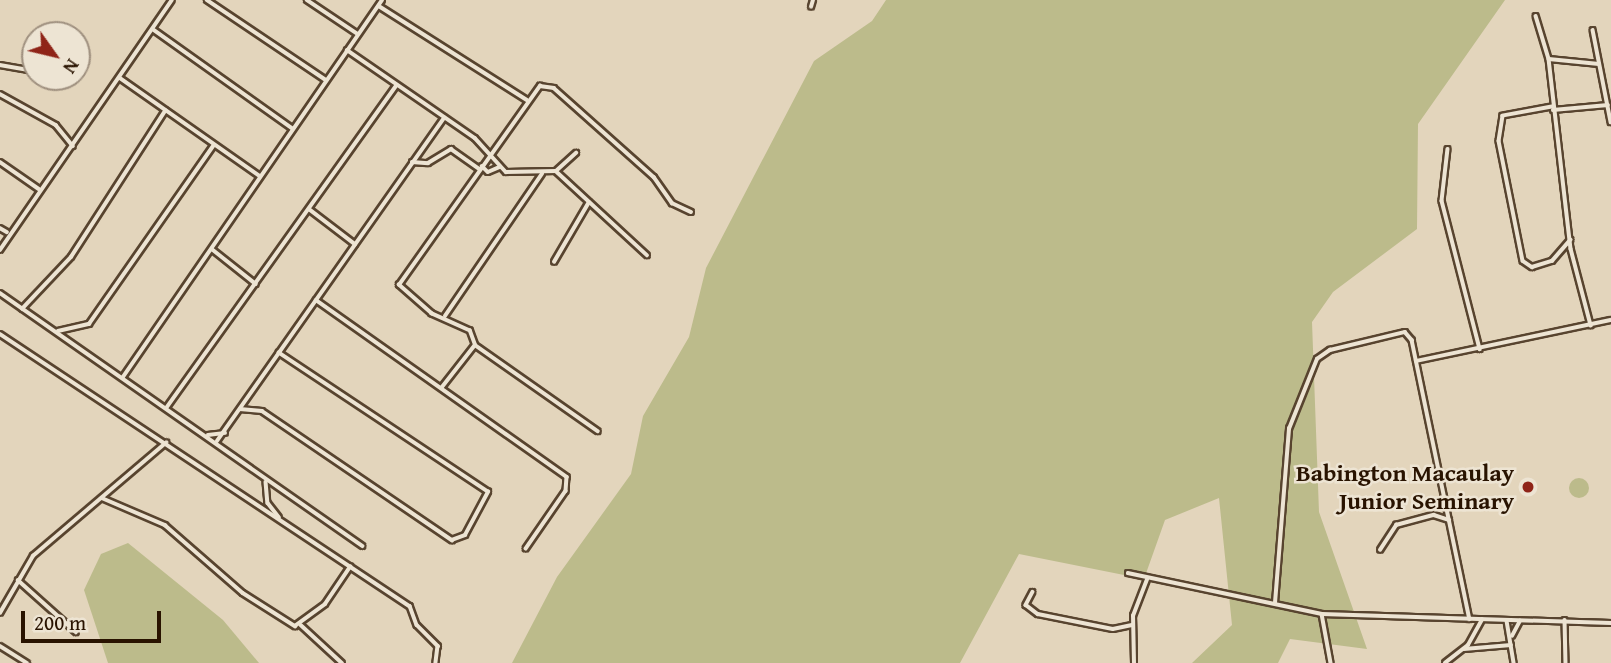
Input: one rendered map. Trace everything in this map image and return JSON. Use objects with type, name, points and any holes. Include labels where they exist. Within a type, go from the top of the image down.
[{"type":"street","points":[[0,250],[7,232],[78,139],[172,0]]},
{"type":"street","points":[[207,0],[326,80]]},
{"type":"street","points":[[307,0],[358,34]]},
{"type":"street","points":[[122,377],[382,0]]},
{"type":"street","points":[[811,7],[813,0]]},
{"type":"street","points":[[379,6],[527,100]]},
{"type":"street","points":[[1536,16],[1549,59],[1552,109],[1570,240],[1591,325]]},
{"type":"street","points":[[153,30],[292,128]]},
{"type":"street","points":[[1593,30],[1599,64],[1609,82],[1608,105],[1611,122]]},
{"type":"street","points":[[347,50],[444,118],[501,167]]},
{"type":"street","points":[[1549,59],[1599,64]]},
{"type":"street","points":[[0,65],[21,69]]},
{"type":"street","points":[[120,78],[213,146],[260,176]]},
{"type":"street","points":[[598,431],[475,345],[470,331],[446,316],[432,314],[399,285],[527,100],[550,85],[654,177],[672,203],[691,212]]},
{"type":"street","points":[[167,407],[396,86]]},
{"type":"street","points":[[0,94],[69,138],[78,139]]},
{"type":"street","points":[[1570,240],[1543,265],[1523,261],[1499,141],[1503,116],[1608,105]]},
{"type":"street","points":[[30,314],[31,306],[71,257],[165,111]]},
{"type":"street","points":[[216,442],[227,433],[251,392],[444,118]]},
{"type":"street","points":[[69,138],[73,146]]},
{"type":"street","points":[[58,331],[89,324],[213,146]]},
{"type":"street","points":[[412,162],[428,163],[451,149],[486,172],[501,167],[542,174],[556,172],[576,153]]},
{"type":"street","points":[[1448,149],[1442,201],[1480,349]]},
{"type":"street","points":[[0,162],[39,189]]},
{"type":"street","points":[[556,172],[647,255]]},
{"type":"street","points":[[535,174],[538,178]]},
{"type":"street","points":[[446,316],[542,174]]},
{"type":"street","points":[[554,262],[588,213],[589,200]]},
{"type":"street","points":[[309,209],[355,244]]},
{"type":"street","points":[[0,228],[7,232]]},
{"type":"street","points":[[212,249],[256,284]]},
{"type":"street","points":[[0,293],[208,435],[266,482],[363,546]]},
{"type":"street","points":[[316,300],[568,479],[526,549]]},
{"type":"street","points":[[22,309],[31,306]]},
{"type":"street","points":[[1416,361],[1611,320]]},
{"type":"street","points":[[1275,603],[1289,429],[1317,359],[1330,349],[1400,332],[1409,335],[1416,361],[1469,619]]},
{"type":"street","points":[[0,334],[414,609],[417,625],[438,646],[436,663]]},
{"type":"street","points":[[441,387],[475,345]]},
{"type":"street","points":[[284,346],[286,354]]},
{"type":"street","points":[[240,409],[254,407],[452,540],[462,538],[491,497],[286,354],[279,353]]},
{"type":"street","points":[[251,392],[254,407]]},
{"type":"street","points":[[208,435],[227,433]]},
{"type":"street","points":[[0,613],[33,556],[166,443]]},
{"type":"street","points":[[266,482],[274,510],[281,519]]},
{"type":"street","points":[[102,498],[165,525],[243,593],[292,625],[301,625],[342,663]]},
{"type":"street","points":[[269,513],[274,510]]},
{"type":"street","points":[[1380,550],[1396,525],[1434,515],[1449,520]]},
{"type":"street","points":[[301,625],[338,589],[350,567]]},
{"type":"street","points":[[1128,573],[1147,580],[1322,614],[1611,623]]},
{"type":"street","points":[[18,580],[76,632]]},
{"type":"street","points":[[1134,663],[1132,625],[1147,580]]},
{"type":"street","points":[[1033,592],[1025,601],[1030,612],[1113,629],[1132,625]]},
{"type":"street","points":[[1322,614],[1331,663]]},
{"type":"street","points":[[1445,663],[1462,649],[1482,620]]},
{"type":"street","points":[[1565,620],[1566,663]]},
{"type":"street","points":[[1507,621],[1512,636]]},
{"type":"street","points":[[1514,663],[1512,636],[1520,621]]},
{"type":"street","points":[[1462,649],[1511,645]]},
{"type":"street","points":[[0,646],[27,663]]},
{"type":"street","points":[[16,663],[20,658]]},
{"type":"shaded area","points":[[886,0],[1505,0],[1418,124],[1417,229],[1333,292],[1312,322],[1319,512],[1367,649],[1290,639],[1278,663],[1192,663],[1232,625],[1219,498],[1165,520],[1144,579],[1019,554],[960,663],[512,663],[557,577],[631,474],[643,416],[689,337],[706,268],[814,61],[872,21]]},
{"type":"shaded area","points":[[1575,478],[1583,478],[1589,488],[1583,498],[1575,498],[1569,492],[1569,484]]},
{"type":"shaded area","points":[[128,543],[223,620],[259,663],[108,663],[84,590],[101,554]]},
{"type":"place","name":"Babington Macaulay Junior Seminary","points":[[1528,487]]}]
